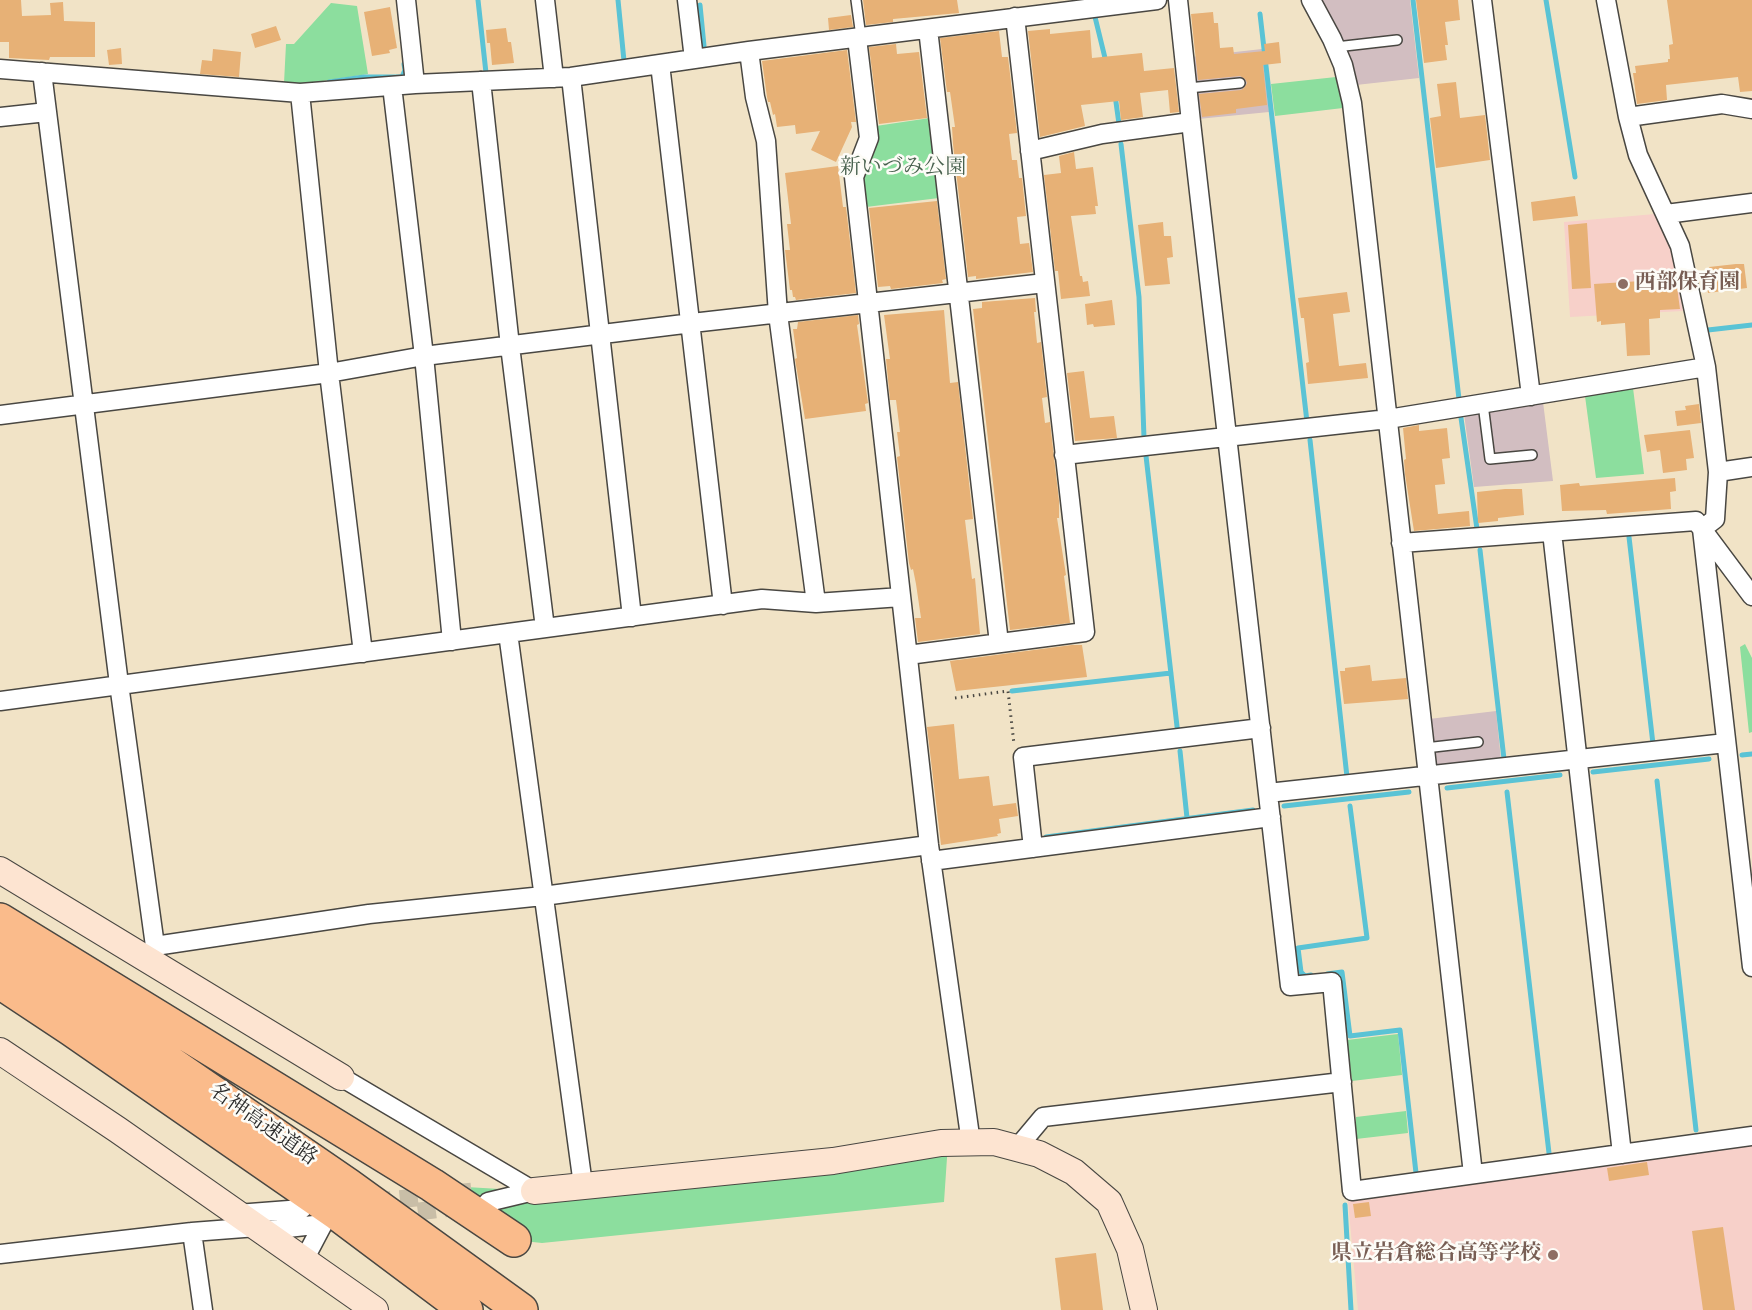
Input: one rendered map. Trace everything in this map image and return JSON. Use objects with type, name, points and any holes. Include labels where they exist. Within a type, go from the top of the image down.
[{"type":"highway","points":[[0,920],[422,1179],[514,1240]]},
{"type":"highway","name":"名神高速道路","points":[[0,946],[348,1185],[521,1310]]},
{"type":"highway","name":"名神高速道路","points":[[0,982],[338,1214],[466,1310]]},
{"type":"street","points":[[406,0],[415,84]]},
{"type":"street","points":[[546,0],[562,77],[599,335],[632,617]]},
{"type":"street","points":[[687,0],[694,59]]},
{"type":"street","points":[[0,69],[300,93],[415,84],[562,77],[1014,17],[1085,4],[1157,0]]},
{"type":"street","points":[[1178,0],[1290,986],[1332,981],[1352,1191],[1752,1136]]},
{"type":"street","points":[[1311,0],[1336,47],[1352,103],[1473,1174]]},
{"type":"street","points":[[1482,0],[1530,396]]},
{"type":"street","points":[[1606,0],[1628,117],[1638,155],[1680,246],[1706,367],[1718,472],[1714,519],[1702,529]]},
{"type":"street","points":[[908,655],[1085,632],[1014,17]]},
{"type":"street","points":[[928,29],[999,643]]},
{"type":"street","points":[[859,37],[869,138],[854,177],[930,853],[971,1143]]},
{"type":"street","points":[[749,51],[766,141],[778,314],[816,603]]},
{"type":"street","points":[[660,64],[692,323],[723,605]]},
{"type":"street","points":[[42,72],[151,952]]},
{"type":"street","points":[[481,81],[510,346],[545,628]]},
{"type":"street","points":[[392,86],[424,356],[452,641]]},
{"type":"street","points":[[300,93],[329,373],[363,653]]},
{"type":"street","points":[[1628,117],[1722,104],[1752,109]]},
{"type":"street","points":[[0,117],[47,112]]},
{"type":"street","points":[[1030,151],[1102,134],[1191,122]]},
{"type":"street","points":[[1666,214],[1752,203]]},
{"type":"street","points":[[0,415],[329,373],[424,356],[1045,283]]},
{"type":"street","points":[[1064,455],[1388,419],[1706,367]]},
{"type":"street","points":[[1718,472],[1752,468]]},
{"type":"street","points":[[1401,543],[1696,521],[1752,596]]},
{"type":"street","points":[[1702,529],[1726,743],[1749,911],[1752,967]]},
{"type":"street","points":[[1552,532],[1622,1154]]},
{"type":"street","points":[[0,701],[762,599],[816,603],[902,597]]},
{"type":"street","points":[[508,633],[583,1185]]},
{"type":"street","points":[[1033,848],[1023,757],[1261,728]]},
{"type":"street","points":[[1268,793],[1726,743]]},
{"type":"street","points":[[151,952],[369,914],[930,853],[1033,848],[1271,817]]},
{"type":"street","points":[[0,870],[151,952],[341,1077],[530,1191]]},
{"type":"street","points":[[0,1052],[118,1130],[375,1310]]},
{"type":"street","points":[[1017,1148],[1043,1117],[1342,1082]]},
{"type":"street","points":[[483,1197],[833,1161],[941,1143],[994,1142],[1039,1154],[1074,1172],[1109,1202],[1130,1249],[1144,1310]]},
{"type":"street","points":[[251,1224],[302,1209]]},
{"type":"street","points":[[0,1254],[251,1224],[323,1224],[304,1260]]},
{"type":"street","points":[[192,1232],[202,1310]]},
{"type":"lane","points":[[856,0],[859,37]]},
{"type":"lane","points":[[1336,47],[1397,40]]},
{"type":"lane","points":[[1188,88],[1240,83]]},
{"type":"lane","points":[[1482,404],[1490,459],[1532,455]]},
{"type":"lane","points":[[1425,748],[1479,742]]},
{"type":"path","points":[[955,698],[1008,691],[1014,750],[1023,757]]},
{"type":"shaded area","points":[[1321,0],[1410,0],[1419,78],[1356,85],[1350,61],[1336,26]]},
{"type":"shaded area","points":[[1262,49],[1269,112],[1198,119],[1191,57]]},
{"type":"shaded area","name":"西部保育園","points":[[1655,214],[1670,242],[1683,311],[1570,317],[1564,222]]},
{"type":"shaded area","points":[[1543,402],[1553,481],[1474,487],[1464,414]]},
{"type":"shaded area","points":[[1496,711],[1501,760],[1441,766],[1434,762],[1429,719]]},
{"type":"shaded area","name":"県立岩倉総合高等学校","points":[[1752,1145],[1752,1310],[1358,1310],[1348,1201]]},
{"type":"green space","points":[[331,3],[357,6],[368,74],[303,84],[284,83],[286,44],[294,44]]},
{"type":"green space","points":[[1336,77],[1343,108],[1275,116],[1271,84]]},
{"type":"green space","name":"新いづみ公園","points":[[930,118],[939,198],[866,207],[862,180],[878,140],[876,126]]},
{"type":"green space","points":[[1633,388],[1644,474],[1596,478],[1585,396]]},
{"type":"green space","points":[[1745,644],[1752,658],[1752,732],[1749,733],[1740,647]]},
{"type":"green space","points":[[1398,1034],[1402,1075],[1352,1081],[1347,1040]]},
{"type":"green space","points":[[1406,1111],[1408,1133],[1356,1139],[1356,1117]]},
{"type":"green space","points":[[948,1143],[944,1202],[542,1243],[514,1240],[432,1185],[534,1191]]},
{"type":"building","points":[[0,0],[21,0],[22,16],[51,15],[50,3],[63,2],[64,21],[95,22],[95,57],[50,57],[49,60],[9,58],[9,42],[0,42]]},
{"type":"building","points":[[863,0],[957,0],[959,13],[893,19],[893,22],[866,25]]},
{"type":"building","points":[[1416,0],[1458,0],[1460,20],[1445,22],[1447,60],[1424,63]]},
{"type":"building","points":[[1667,0],[1752,0],[1752,91],[1740,92],[1738,77],[1666,85],[1667,100],[1637,104],[1633,73],[1636,73],[1635,66],[1668,62],[1670,59],[1669,45],[1673,44]]},
{"type":"building","points":[[390,7],[397,48],[389,50],[390,53],[372,56],[364,12]]},
{"type":"building","points":[[1213,12],[1214,23],[1218,23],[1220,48],[1233,47],[1234,54],[1265,51],[1264,44],[1279,42],[1281,63],[1263,65],[1267,105],[1236,109],[1236,113],[1202,117],[1199,94],[1241,90],[1247,83],[1240,76],[1198,80],[1191,14]]},
{"type":"building","points":[[851,15],[853,27],[829,30],[828,18]]},
{"type":"building","points":[[276,26],[281,40],[255,48],[251,34]]},
{"type":"building","points":[[506,28],[514,63],[492,65],[486,30]]},
{"type":"building","points":[[1050,29],[1050,34],[1090,30],[1092,58],[1142,53],[1144,71],[1174,68],[1179,112],[1170,113],[1168,90],[1140,93],[1143,117],[1121,120],[1119,101],[1081,105],[1085,126],[1040,137],[1028,31]]},
{"type":"building","points":[[999,31],[1002,57],[1008,57],[1017,133],[1009,134],[1012,160],[1017,160],[1019,178],[1022,178],[1026,216],[1017,217],[1020,244],[1029,243],[1033,272],[976,279],[976,276],[968,277],[953,144],[952,127],[955,127],[950,92],[947,92],[940,38]]},
{"type":"building","points":[[896,44],[897,54],[919,52],[927,118],[879,124],[869,47]]},
{"type":"building","points":[[121,48],[122,64],[109,65],[107,50]]},
{"type":"building","points":[[213,49],[241,52],[239,77],[200,74],[202,60],[212,61]]},
{"type":"building","points":[[847,50],[856,122],[851,122],[852,127],[836,162],[811,150],[820,131],[796,134],[795,125],[777,127],[775,114],[773,115],[770,102],[768,102],[762,61]]},
{"type":"building","points":[[1456,82],[1460,118],[1485,115],[1490,160],[1436,168],[1430,118],[1441,116],[1437,84]]},
{"type":"building","points":[[1074,152],[1076,169],[1093,167],[1098,206],[1095,206],[1096,214],[1071,216],[1080,276],[1083,282],[1088,281],[1090,296],[1061,299],[1058,271],[1055,271],[1044,175],[1061,173],[1059,156]]},
{"type":"building","points":[[838,166],[843,207],[846,207],[856,293],[796,300],[790,290],[785,250],[790,250],[787,224],[791,224],[785,173]]},
{"type":"building","points":[[1575,196],[1578,216],[1533,221],[1531,202]]},
{"type":"building","points":[[937,201],[946,279],[942,280],[943,283],[909,287],[891,289],[890,286],[878,287],[869,208]]},
{"type":"building","points":[[1163,222],[1164,236],[1171,236],[1173,257],[1167,258],[1170,284],[1145,286],[1138,225]]},
{"type":"building","points":[[1587,223],[1591,288],[1572,289],[1568,225]]},
{"type":"building","points":[[1744,264],[1747,288],[1708,293],[1705,271],[1710,270],[1709,267]]},
{"type":"building","points":[[1673,279],[1673,287],[1677,287],[1680,309],[1660,310],[1660,318],[1649,319],[1650,355],[1627,356],[1625,323],[1601,325],[1601,321],[1597,322],[1594,284]]},
{"type":"building","points":[[1347,292],[1350,312],[1333,314],[1339,366],[1366,363],[1368,378],[1308,384],[1306,363],[1309,362],[1304,318],[1301,318],[1298,298]]},
{"type":"building","points":[[1035,298],[1037,343],[1041,342],[1047,397],[1042,398],[1045,423],[1050,422],[1059,501],[1059,518],[1057,518],[1066,575],[1064,576],[1070,623],[1010,630],[973,309],[982,308],[982,302]]},
{"type":"building","points":[[1112,300],[1115,325],[1094,327],[1093,324],[1087,325],[1085,304]]},
{"type":"building","points":[[944,310],[950,383],[958,382],[973,519],[965,520],[972,579],[975,578],[980,634],[918,642],[915,618],[921,618],[913,569],[911,570],[909,563],[897,457],[900,456],[897,432],[900,432],[896,400],[890,400],[886,359],[890,359],[884,315]]},
{"type":"building","points":[[858,315],[859,324],[857,325],[868,403],[865,404],[866,411],[805,419],[795,359],[797,358],[793,329],[797,329],[798,322]]},
{"type":"building","points":[[1084,371],[1090,418],[1114,416],[1117,438],[1075,441],[1067,373]]},
{"type":"building","points":[[1699,404],[1701,423],[1677,426],[1675,411],[1686,410],[1685,406]]},
{"type":"building","points":[[1419,425],[1419,431],[1447,428],[1450,458],[1442,459],[1445,484],[1435,485],[1438,514],[1469,511],[1470,526],[1414,531],[1405,474],[1403,428]]},
{"type":"building","points":[[1690,430],[1694,458],[1686,459],[1687,470],[1663,473],[1660,450],[1647,452],[1644,435]]},
{"type":"building","points":[[1675,478],[1676,491],[1670,492],[1671,509],[1607,514],[1606,510],[1562,511],[1560,485],[1579,483],[1580,486]]},
{"type":"building","points":[[1522,489],[1524,515],[1478,523],[1477,492]]},
{"type":"building","points":[[1082,645],[1087,677],[956,691],[950,661]]},
{"type":"building","points":[[1370,665],[1372,681],[1406,678],[1408,699],[1344,704],[1340,671],[1345,671],[1345,668]]},
{"type":"building","points":[[954,724],[959,779],[989,776],[993,806],[1016,803],[1018,816],[999,819],[1001,833],[997,834],[998,836],[941,845],[927,727]]},
{"type":"building","points":[[1647,1162],[1649,1175],[1609,1181],[1607,1168]]},
{"type":"building","points":[[1369,1202],[1371,1216],[1355,1218],[1353,1204]]},
{"type":"building","points":[[1723,1227],[1735,1310],[1703,1310],[1692,1231]]},
{"type":"building","points":[[1096,1253],[1103,1310],[1061,1310],[1055,1258]]},
{"type":"waterway","points":[[478,0],[486,73]]},
{"type":"waterway","points":[[618,0],[624,61]]},
{"type":"waterway","points":[[1413,0],[1459,399]]},
{"type":"waterway","points":[[1546,0],[1575,177]]},
{"type":"waterway","points":[[700,5],[704,46]]},
{"type":"waterway","points":[[1260,14],[1307,422]]},
{"type":"waterway","points":[[1095,17],[1106,62]]},
{"type":"waterway","points":[[329,82],[364,77],[402,77],[405,70],[404,64]]},
{"type":"waterway","points":[[1115,95],[1119,124]]},
{"type":"waterway","points":[[1121,144],[1139,297],[1144,438]]},
{"type":"waterway","points":[[1708,330],[1752,325]]},
{"type":"waterway","points":[[1461,418],[1477,529]]},
{"type":"waterway","points":[[1310,440],[1347,777]]},
{"type":"waterway","points":[[1146,456],[1178,735]]},
{"type":"waterway","points":[[1629,537],[1653,744]]},
{"type":"waterway","points":[[1480,550],[1504,759]]},
{"type":"waterway","points":[[1012,691],[1171,673]]},
{"type":"waterway","points":[[1180,751],[1187,818]]},
{"type":"waterway","points":[[1742,755],[1752,754]]},
{"type":"waterway","points":[[1593,772],[1709,759]]},
{"type":"waterway","points":[[1447,788],[1560,775]]},
{"type":"waterway","points":[[1657,781],[1696,1130]]},
{"type":"waterway","points":[[1284,806],[1409,792]]},
{"type":"waterway","points":[[1507,792],[1549,1153]]},
{"type":"waterway","points":[[1311,975],[1305,976],[1301,972],[1298,948],[1367,938],[1350,806]]},
{"type":"waterway","points":[[1046,837],[1253,810]]},
{"type":"waterway","points":[[1327,974],[1342,972],[1350,1036],[1400,1030],[1416,1173]]},
{"type":"waterway","points":[[1345,1205],[1351,1310]]},
{"type":"tunnel","points":[[373,1202],[478,1191]]},
{"type":"tunnel","points":[[391,1215],[462,1206]]},
{"type":"place","name":"西部保育園","points":[[1623,284]]},
{"type":"place","name":"県立岩倉総合高等学校","points":[[1553,1255]]}]
